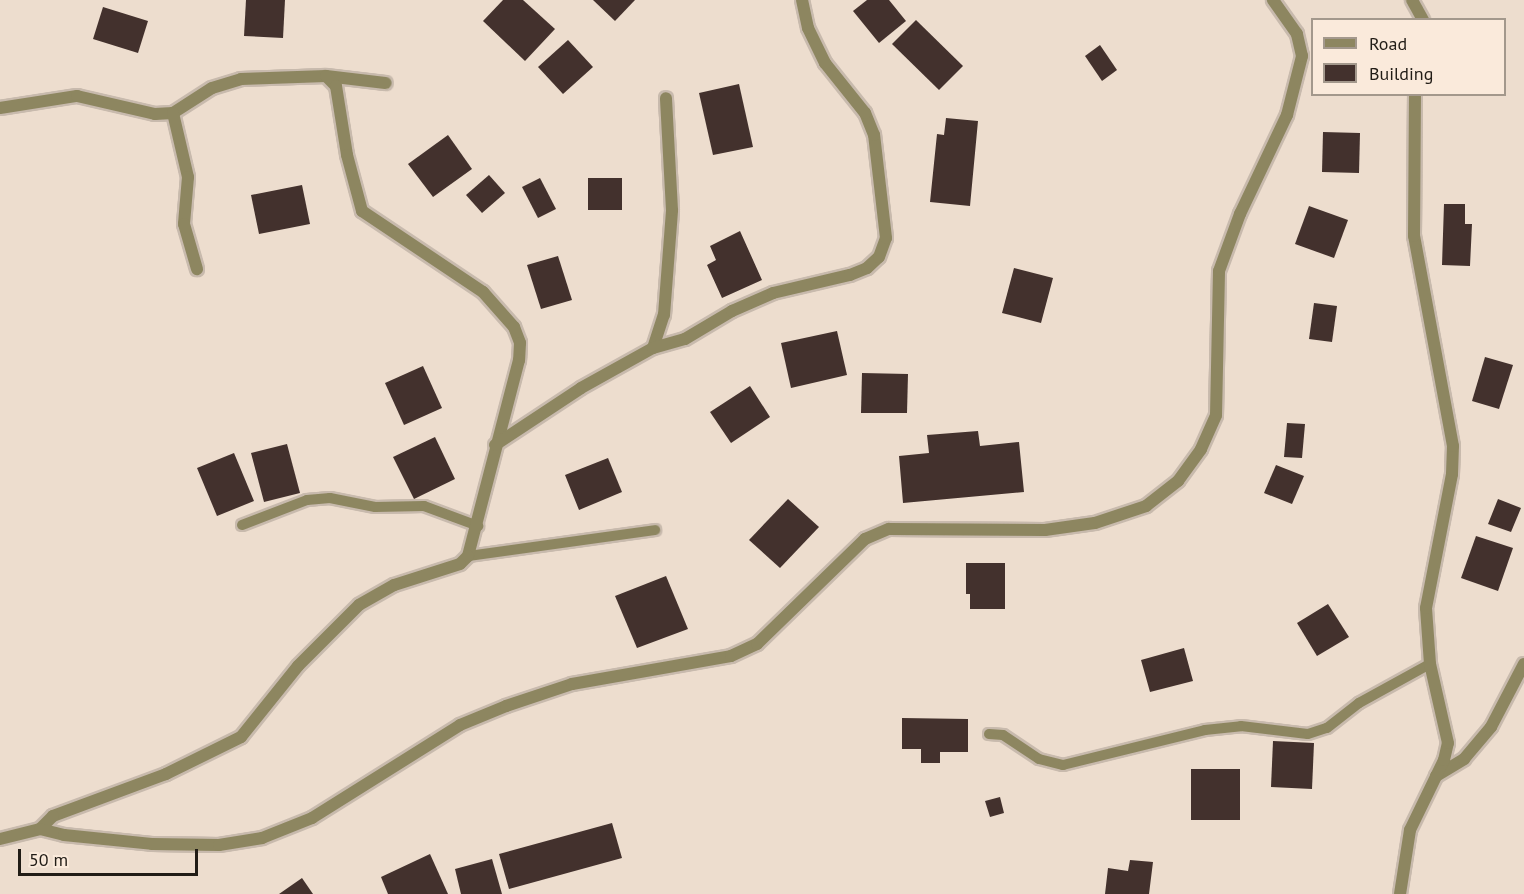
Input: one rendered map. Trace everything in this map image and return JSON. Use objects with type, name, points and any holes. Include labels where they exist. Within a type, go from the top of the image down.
[{"type":"street","points":[[495,445],[582,388],[653,348],[685,339],[732,311],[773,293],[850,275],[867,268],[879,257],[886,238],[874,135],[865,113],[825,63],[808,28],[802,0]]},
{"type":"street","points":[[0,839],[40,829],[64,835],[152,844],[219,845],[262,838],[312,818],[460,725],[506,706],[572,684],[731,656],[757,644],[865,539],[889,529],[1045,530],[1095,523],[1146,506],[1178,482],[1201,449],[1216,415],[1215,303],[1219,271],[1240,214],[1287,115],[1302,56],[1297,34],[1273,0]]},
{"type":"street","points":[[1412,0],[1422,18]]},
{"type":"street","points":[[40,829],[53,816],[187,765],[241,737],[298,666],[359,604],[394,585],[460,564],[468,556],[478,526],[495,445],[519,360],[520,343],[514,327],[464,276],[363,211],[347,155],[336,86],[326,76]]},
{"type":"street","points":[[0,108],[77,96],[154,114],[173,113],[212,88],[241,79],[326,76],[386,83]]},
{"type":"street","points":[[1400,894],[1410,830],[1446,752],[1447,726],[1431,664],[1426,608],[1452,474],[1453,446],[1414,236],[1415,96]]},
{"type":"street","points":[[653,348],[664,315],[672,210],[666,98]]},
{"type":"street","points":[[173,113],[188,177],[184,224],[197,269]]},
{"type":"street","points":[[1435,777],[1464,759],[1491,727],[1524,664]]},
{"type":"lane","points":[[242,525],[307,500],[330,498],[375,507],[424,506],[478,526]]},
{"type":"lane","points":[[468,556],[655,530]]},
{"type":"lane","points":[[989,734],[1003,735],[1039,759],[1063,765],[1205,730],[1241,726],[1308,734],[1327,728],[1359,703],[1431,664]]},
{"type":"building","points":[[246,0],[285,0],[283,38],[244,36]]},
{"type":"building","points":[[503,0],[523,0],[555,29],[525,61],[483,21]]},
{"type":"building","points":[[593,0],[635,0],[615,21]]},
{"type":"building","points":[[867,0],[889,0],[906,21],[879,43],[853,11]]},
{"type":"building","points":[[103,7],[148,21],[138,53],[93,39]]},
{"type":"building","points":[[916,20],[963,66],[939,90],[892,44]]},
{"type":"building","points":[[568,40],[593,67],[563,94],[538,67]]},
{"type":"building","points":[[1100,45],[1117,70],[1102,81],[1085,56]]},
{"type":"building","points":[[739,84],[753,147],[713,155],[699,93]]},
{"type":"building","points":[[946,118],[978,121],[970,206],[930,202],[937,134],[944,135]]},
{"type":"building","points":[[1323,132],[1360,133],[1359,173],[1322,172]]},
{"type":"building","points":[[448,135],[472,169],[433,197],[408,164]]},
{"type":"building","points":[[489,175],[505,193],[482,213],[466,195]]},
{"type":"building","points":[[540,178],[556,209],[538,218],[522,187]]},
{"type":"building","points":[[588,178],[622,178],[622,210],[588,210]]},
{"type":"building","points":[[302,185],[310,224],[259,234],[251,195]]},
{"type":"building","points":[[1444,204],[1465,204],[1465,224],[1472,224],[1470,266],[1442,265]]},
{"type":"building","points":[[1309,206],[1348,220],[1334,258],[1295,244]]},
{"type":"building","points":[[740,231],[762,280],[722,298],[707,265],[716,260],[710,246]]},
{"type":"building","points":[[558,256],[572,300],[541,309],[527,265]]},
{"type":"building","points":[[1014,268],[1053,278],[1041,323],[1002,313]]},
{"type":"building","points":[[1314,303],[1337,306],[1332,342],[1309,339]]},
{"type":"building","points":[[837,331],[847,375],[791,388],[781,343]]},
{"type":"building","points":[[1485,357],[1513,365],[1499,409],[1472,401]]},
{"type":"building","points":[[423,366],[442,408],[404,425],[385,383]]},
{"type":"building","points":[[862,373],[908,374],[907,413],[861,413]]},
{"type":"building","points":[[750,386],[770,417],[731,443],[710,412]]},
{"type":"building","points":[[1287,423],[1305,424],[1302,458],[1284,457]]},
{"type":"building","points":[[978,431],[980,446],[1019,442],[1024,492],[903,503],[899,456],[929,453],[927,435]]},
{"type":"building","points":[[435,437],[455,479],[414,499],[393,457]]},
{"type":"building","points":[[287,444],[300,493],[264,502],[251,453]]},
{"type":"building","points":[[234,453],[254,501],[217,516],[197,468]]},
{"type":"building","points":[[608,458],[622,492],[579,510],[565,475]]},
{"type":"building","points":[[1276,465],[1304,476],[1292,504],[1264,493]]},
{"type":"building","points":[[788,499],[819,527],[780,568],[749,540]]},
{"type":"building","points":[[1498,499],[1521,508],[1511,532],[1488,524]]},
{"type":"building","points":[[1476,536],[1513,548],[1498,591],[1461,578]]},
{"type":"building","points":[[966,563],[1005,563],[1005,609],[970,609],[970,594],[966,594]]},
{"type":"building","points":[[666,576],[688,629],[637,648],[615,596]]},
{"type":"building","points":[[1328,604],[1349,637],[1317,656],[1297,623]]},
{"type":"building","points":[[1184,648],[1193,681],[1150,692],[1141,660]]},
{"type":"building","points":[[902,718],[968,719],[968,752],[940,752],[940,763],[921,763],[921,749],[902,749]]},
{"type":"building","points":[[1273,741],[1314,743],[1312,789],[1271,787]]},
{"type":"building","points":[[1191,769],[1240,769],[1240,820],[1191,820]]},
{"type":"building","points":[[1000,797],[1004,813],[990,817],[985,801]]},
{"type":"building","points":[[612,823],[622,858],[509,889],[499,854]]},
{"type":"building","points":[[430,854],[448,894],[388,894],[381,877]]},
{"type":"building","points":[[492,859],[502,894],[461,894],[455,869]]},
{"type":"building","points":[[1130,860],[1153,862],[1149,894],[1105,894],[1108,868],[1128,871]]},
{"type":"building","points":[[302,878],[313,894],[279,894]]}]
